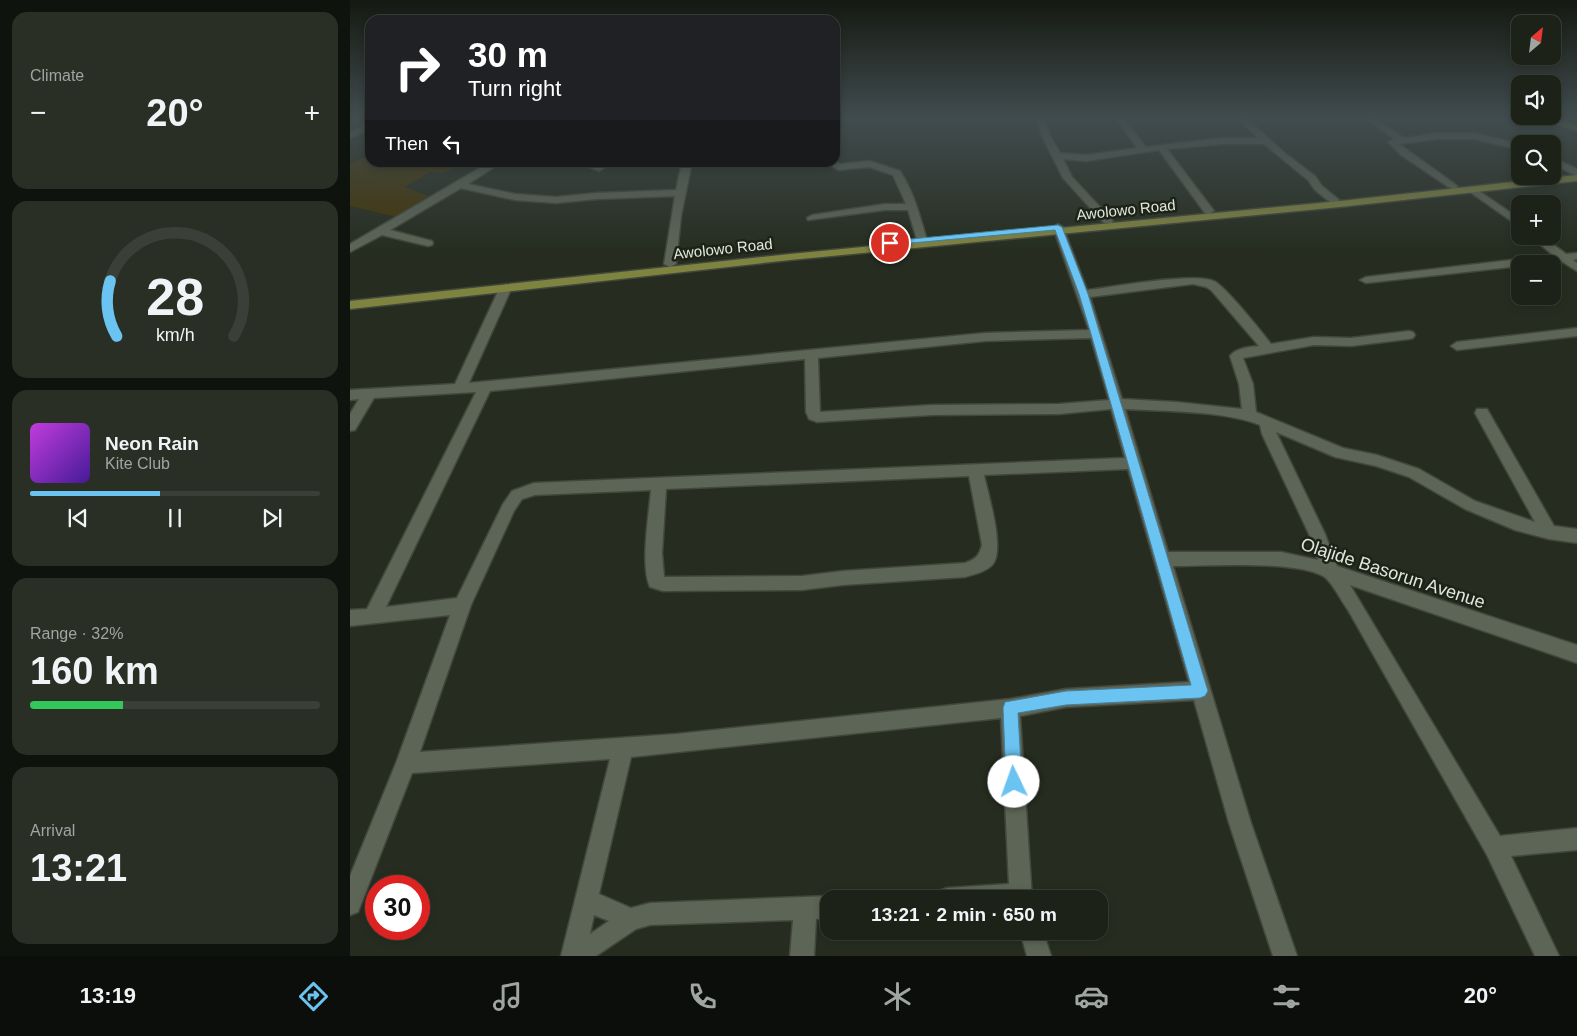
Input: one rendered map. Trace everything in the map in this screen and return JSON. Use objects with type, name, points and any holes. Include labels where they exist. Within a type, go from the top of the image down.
[{"type":"main road","name":"Awolowo Road","points":[[1561,175],[1577,173]]},
{"type":"main road","name":"Awolowo Road","points":[[350,305],[840,252],[1473,190],[1577,178]]},
{"type":"main road","name":"Awolowo Road","points":[[350,300],[670,264],[922,240],[1059,230],[1108,221],[1334,200],[1511,181]]},
{"type":"street","points":[[1061,162],[1068,178],[1108,221]]},
{"type":"street","points":[[1172,162],[1209,211]]},
{"type":"street","points":[[1292,162],[1312,178],[1318,188],[1334,200]]},
{"type":"street","points":[[1417,162],[1453,187]]},
{"type":"street","points":[[840,167],[870,164],[896,173],[903,183],[922,240]]},
{"type":"street","points":[[1561,165],[1577,173]]},
{"type":"street","points":[[350,249],[490,167]]},
{"type":"street","points":[[670,264],[686,167]]},
{"type":"street","points":[[461,185],[515,198],[556,200],[597,196],[681,193]]},
{"type":"street","points":[[1473,190],[1511,217]]},
{"type":"street","points":[[812,218],[885,208],[912,207]]},
{"type":"street","points":[[1059,230],[1096,334],[1240,823],[1285,956]]},
{"type":"street","points":[[380,231],[428,244]]},
{"type":"street","points":[[1546,245],[1577,268]]},
{"type":"street","points":[[1366,280],[1577,256]]},
{"type":"street","points":[[1083,294],[1193,281],[1210,284],[1253,329],[1267,348]]},
{"type":"street","points":[[460,388],[506,287]]},
{"type":"street","points":[[1458,346],[1577,332]]},
{"type":"street","points":[[350,395],[485,387],[985,337],[1096,334]]},
{"type":"street","points":[[1249,415],[1246,384],[1236,356],[1267,348],[1314,341],[1351,342],[1409,335]]},
{"type":"street","points":[[812,355],[813,412],[817,417],[932,410],[1058,409],[1117,404],[1176,407],[1249,415],[1307,441],[1340,453],[1377,461],[1414,473],[1470,505],[1521,525],[1577,536]]},
{"type":"street","points":[[373,615],[485,387]]},
{"type":"street","points":[[350,426],[370,393]]},
{"type":"street","points":[[1482,413],[1549,532]]},
{"type":"street","points":[[1268,423],[1269,434],[1316,534],[1330,571],[1354,605],[1495,848],[1547,956]]},
{"type":"street","points":[[350,904],[406,763],[462,605],[508,508],[517,495],[534,489],[1134,463]]},
{"type":"street","points":[[659,484],[654,553],[656,582],[663,584],[734,585],[802,583],[852,577],[965,570],[978,566],[987,559],[990,545],[975,470]]},
{"type":"street","name":"Olajide Basorun Avenue","points":[[1162,559],[1281,559],[1330,571],[1577,654]]},
{"type":"street","points":[[350,618],[416,612],[462,605]]},
{"type":"street","points":[[406,763],[623,748],[1010,708],[1066,698],[1200,691]]},
{"type":"street","points":[[1010,708],[1020,890]]},
{"type":"street","points":[[574,955],[623,748]]},
{"type":"street","points":[[1495,848],[1577,839]]},
{"type":"street","points":[[587,900],[631,919]]},
{"type":"street","points":[[574,955],[597,943],[631,919],[650,914],[820,908]]},
{"type":"street","points":[[802,956],[805,909]]},
{"type":"street","points":[[1034,940],[1039,956]]},
{"type":"shaded area","points":[[355,162],[365,162],[365,167],[455,167],[444,173],[430,172],[405,187],[428,196],[397,217],[350,206],[350,164]]},
{"type":"route","points":[[890,243],[1058,227],[1096,334],[1200,691],[1066,698],[1010,708],[1014,782]]}]
